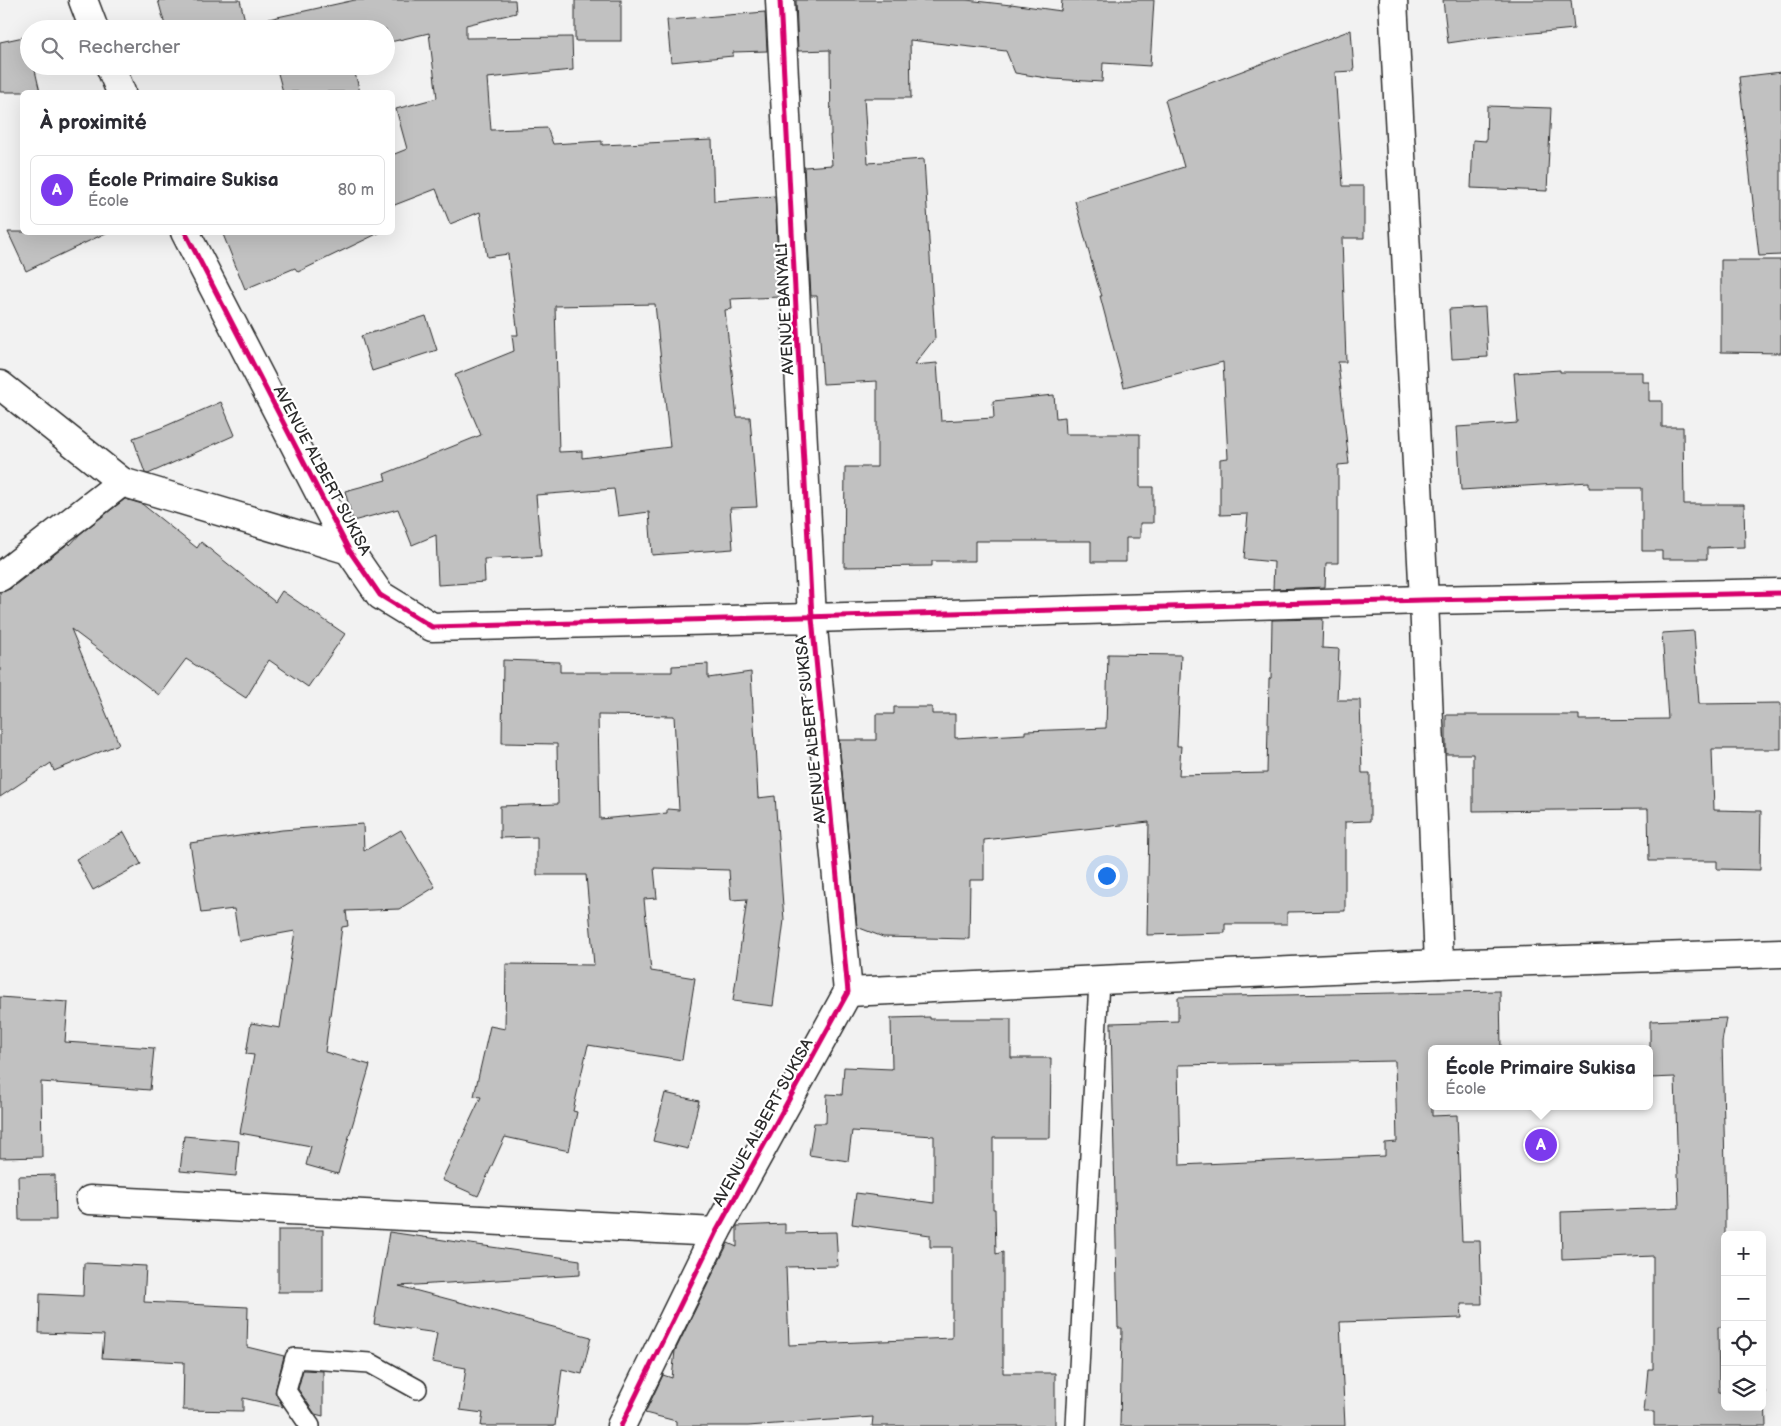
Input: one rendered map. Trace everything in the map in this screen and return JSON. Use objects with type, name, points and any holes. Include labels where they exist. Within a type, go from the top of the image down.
[{"type":"street","points":[[83,0],[91,20]]},
{"type":"street","name":"AVENUE BANYALI","points":[[780,0],[812,618]]},
{"type":"street","points":[[1393,0],[1424,600],[1439,964]]},
{"type":"street","points":[[114,75],[120,90]]},
{"type":"street","name":"AVENUE ALBERT SUKISA","points":[[188,235],[349,550],[380,595],[432,627],[812,618],[848,992],[716,1232],[621,1426]]},
{"type":"street","points":[[0,385],[122,482],[349,550]]},
{"type":"street","points":[[0,577],[122,482]]},
{"type":"street","points":[[812,618],[1424,600],[1781,593]]},
{"type":"street","points":[[848,992],[1439,964],[1781,953]]},
{"type":"street","points":[[90,1200],[716,1232]]},
{"type":"lane","points":[[1076,1426],[1099,981]]},
{"type":"lane","points":[[310,1426],[286,1391],[295,1358],[370,1363],[417,1389]]},
{"type":"building","points":[[158,0],[240,0],[245,20],[164,20]]},
{"type":"building","points":[[355,0],[515,0],[516,13],[466,25],[466,38],[572,37],[573,70],[487,78],[491,130],[547,128],[553,144],[602,141],[602,145],[712,140],[714,201],[775,196],[780,297],[731,299],[732,309],[725,310],[737,417],[750,417],[757,507],[730,508],[733,549],[652,555],[649,512],[618,516],[614,489],[536,495],[541,556],[484,559],[485,582],[438,585],[436,535],[412,545],[398,509],[353,521],[345,491],[386,480],[384,474],[481,435],[455,375],[514,351],[512,335],[518,335],[508,254],[487,257],[480,212],[450,224],[436,189],[395,205],[395,154],[407,149],[396,109],[437,98],[429,33],[395,41],[395,20],[264,20]],"holes":[[[655,304],[670,447],[582,458],[582,451],[559,452],[555,306]]]},
{"type":"building","points":[[575,0],[621,0],[621,41],[575,41]]},
{"type":"building","points":[[796,0],[966,0],[1061,11],[1062,0],[1154,0],[1150,66],[1103,63],[1102,82],[1053,79],[1015,73],[1006,51],[910,40],[911,98],[864,98],[868,163],[924,159],[935,338],[914,365],[937,363],[941,421],[994,418],[993,401],[1054,395],[1056,418],[1065,417],[1066,434],[1140,434],[1140,487],[1153,487],[1153,523],[1140,523],[1140,538],[1126,538],[1126,562],[1091,562],[1091,541],[975,541],[975,561],[932,561],[932,566],[844,567],[845,467],[877,467],[877,381],[823,384],[817,296],[811,296],[804,167],[832,165],[830,50],[798,51]]},
{"type":"building","points":[[1443,0],[1571,0],[1574,29],[1448,43]]},
{"type":"building","points":[[765,12],[767,51],[733,52],[733,56],[671,62],[667,20]]},
{"type":"building","points":[[1351,30],[1354,71],[1335,72],[1343,186],[1364,186],[1364,238],[1342,238],[1346,362],[1338,362],[1349,464],[1338,465],[1338,563],[1326,563],[1325,587],[1273,589],[1274,562],[1244,559],[1248,514],[1220,515],[1220,459],[1228,458],[1223,362],[1124,387],[1100,296],[1102,296],[1075,201],[1184,167],[1165,100]]},
{"type":"building","points":[[20,38],[20,75],[36,75],[40,90],[0,92],[0,42]]},
{"type":"building","points":[[1781,72],[1781,255],[1759,256],[1739,77]]},
{"type":"building","points":[[278,75],[355,75],[359,90],[282,90]]},
{"type":"building","points":[[1487,106],[1551,108],[1547,191],[1471,188],[1473,140],[1486,141]]},
{"type":"building","points":[[8,232],[20,232],[20,235],[102,235],[26,271]]},
{"type":"building","points":[[223,235],[375,235],[298,272],[295,268],[245,289]]},
{"type":"building","points":[[1721,260],[1781,260],[1781,353],[1721,352]]},
{"type":"building","points":[[1485,307],[1488,357],[1452,359],[1449,309]]},
{"type":"building","points":[[426,316],[437,350],[372,371],[361,336]]},
{"type":"building","points":[[1560,370],[1560,372],[1642,372],[1642,382],[1649,382],[1649,401],[1662,401],[1662,427],[1683,427],[1684,504],[1744,504],[1745,547],[1707,548],[1707,559],[1662,559],[1662,551],[1642,551],[1642,488],[1589,488],[1589,482],[1461,490],[1457,427],[1518,423],[1514,373]]},
{"type":"building","points":[[221,402],[235,435],[148,474],[145,473],[133,438]]},
{"type":"building","points":[[125,499],[142,504],[197,548],[201,542],[275,602],[282,591],[345,634],[308,687],[269,660],[246,698],[186,659],[159,695],[71,629],[119,744],[54,771],[51,763],[0,797],[0,592],[10,589],[69,543],[70,545],[80,534]]},
{"type":"building","points":[[1323,619],[1322,648],[1339,649],[1337,700],[1360,700],[1362,773],[1370,773],[1370,821],[1345,822],[1345,911],[1287,912],[1287,924],[1225,924],[1225,933],[1147,935],[1149,822],[984,840],[984,880],[970,880],[969,939],[883,937],[857,927],[839,740],[876,740],[876,714],[894,714],[894,707],[932,707],[932,714],[955,714],[955,738],[1025,734],[1025,731],[1106,728],[1108,654],[1181,655],[1177,746],[1181,746],[1179,775],[1267,773],[1272,620]]},
{"type":"building","points":[[1694,631],[1699,704],[1781,703],[1781,749],[1712,749],[1714,810],[1761,811],[1760,870],[1717,869],[1717,861],[1649,861],[1648,809],[1473,811],[1473,754],[1446,754],[1446,715],[1579,715],[1579,720],[1668,719],[1662,633]]},
{"type":"building","points":[[503,660],[560,662],[560,672],[672,672],[672,666],[708,664],[708,678],[751,672],[758,798],[775,796],[784,920],[773,1006],[733,1001],[747,899],[731,900],[729,870],[654,868],[657,898],[644,899],[651,971],[695,978],[682,1060],[588,1045],[573,1111],[577,1112],[569,1151],[505,1137],[478,1196],[442,1180],[481,1097],[474,1096],[490,1026],[505,1029],[506,964],[594,965],[586,875],[537,875],[537,837],[500,838],[500,806],[558,804],[557,744],[502,743]],"holes":[[[598,715],[674,716],[679,810],[667,809],[667,813],[600,819]]]},
{"type":"building","points":[[363,824],[364,851],[401,830],[435,887],[399,909],[346,911],[348,926],[342,927],[325,1052],[370,1065],[338,1174],[306,1165],[311,1146],[240,1133],[254,1055],[246,1054],[251,1023],[280,1028],[295,931],[239,941],[234,909],[201,913],[190,843],[282,830]]},
{"type":"building","points":[[124,832],[141,864],[93,890],[76,859]]},
{"type":"building","points":[[1500,991],[1501,1045],[1428,1045],[1428,1110],[1432,1110],[1432,1116],[1457,1115],[1462,1241],[1480,1241],[1482,1304],[1461,1304],[1462,1318],[1340,1322],[1345,1426],[1120,1426],[1122,1328],[1118,1328],[1111,1023],[1178,1021],[1178,997]],"holes":[[[1395,1061],[1397,1142],[1385,1143],[1385,1156],[1180,1165],[1178,1065]]]},
{"type":"building","points":[[0,997],[68,1002],[65,1042],[154,1048],[150,1090],[41,1082],[42,1157],[0,1158]]},
{"type":"building","points":[[930,1017],[930,1019],[1011,1019],[1011,1058],[1051,1058],[1050,1138],[993,1138],[993,1209],[995,1209],[996,1254],[1003,1252],[1003,1373],[1055,1373],[1055,1426],[872,1426],[873,1417],[748,1426],[676,1426],[676,1421],[645,1413],[663,1375],[672,1378],[675,1351],[728,1243],[737,1247],[737,1226],[785,1224],[785,1233],[836,1232],[838,1266],[786,1267],[789,1345],[952,1338],[952,1247],[930,1247],[930,1235],[852,1224],[856,1193],[934,1203],[934,1136],[852,1131],[848,1161],[809,1155],[814,1123],[826,1123],[827,1094],[842,1095],[844,1067],[892,1069],[891,1018]]},
{"type":"building","points":[[1726,1018],[1722,1042],[1726,1210],[1725,1231],[1721,1231],[1721,1327],[1718,1327],[1719,1392],[1721,1392],[1721,1411],[1766,1411],[1766,1426],[1654,1426],[1654,1412],[1644,1412],[1648,1369],[1653,1369],[1653,1256],[1562,1260],[1561,1212],[1679,1208],[1675,1077],[1653,1078],[1653,1045],[1650,1045],[1650,1021]]},
{"type":"building","points":[[665,1093],[699,1101],[688,1149],[653,1141]]},
{"type":"building","points":[[184,1136],[239,1141],[236,1176],[180,1171]]},
{"type":"building","points":[[55,1175],[56,1220],[19,1220],[18,1176]]},
{"type":"building","points":[[278,1230],[323,1230],[323,1292],[278,1292]]},
{"type":"building","points":[[389,1232],[580,1260],[580,1275],[399,1286],[591,1337],[582,1374],[562,1369],[555,1426],[481,1426],[483,1413],[460,1410],[466,1368],[432,1362],[437,1333],[374,1324]]},
{"type":"building","points":[[84,1263],[146,1266],[144,1302],[248,1307],[247,1347],[284,1356],[275,1392],[283,1407],[243,1398],[243,1411],[183,1410],[184,1362],[102,1358],[104,1335],[39,1333],[40,1294],[83,1296]]},
{"type":"building","points":[[303,1370],[323,1371],[323,1416],[315,1414],[298,1389]]},
{"type":"cycle path","points":[[621,1426],[716,1232],[848,992],[812,618],[780,0]]},
{"type":"cycle path","points":[[187,235],[349,550],[380,595],[432,627],[1424,600],[1781,593]]},
{"type":"place","name":"École Primaire Sukisa","points":[[1541,1145]]}]
